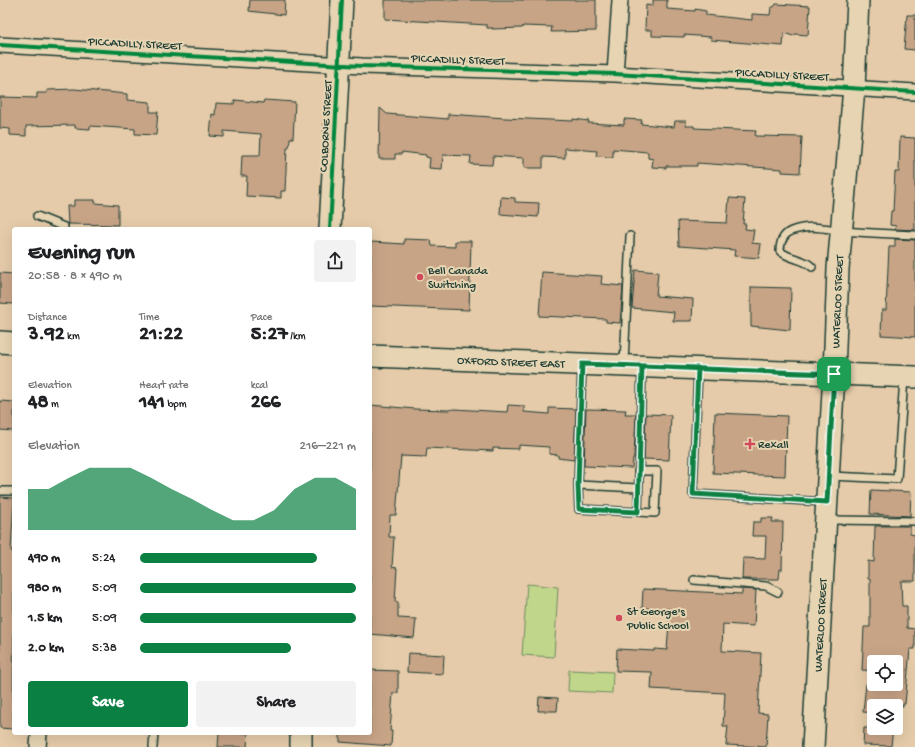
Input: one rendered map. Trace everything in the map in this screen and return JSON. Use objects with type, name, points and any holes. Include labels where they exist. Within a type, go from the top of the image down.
[{"type":"street","name":"COLBORNE STREET","points":[[330,227],[342,0]]},
{"type":"street","points":[[615,74],[620,0]]},
{"type":"street","name":"WATERLOO STREET","points":[[813,747],[841,231],[854,88],[858,0]]},
{"type":"street","name":"PICCADILLY STREET","points":[[0,45],[338,64],[615,74],[915,92]]},
{"type":"street","points":[[0,342],[12,343]]},
{"type":"street","name":"OXFORD STREET EAST","points":[[372,356],[910,376]]},
{"type":"street","points":[[38,747],[39,735]]},
{"type":"street","points":[[301,735],[301,747]]},
{"type":"lane","points":[[37,216],[64,227]]},
{"type":"lane","points":[[812,267],[807,261],[786,257],[780,251],[780,242],[785,235],[794,230],[807,227],[820,227],[841,231],[915,235]]},
{"type":"lane","points":[[630,236],[633,366],[638,470],[638,512]]},
{"type":"lane","points":[[582,364],[578,485],[579,509],[655,513],[657,471],[638,470]]},
{"type":"lane","points":[[698,368],[693,494],[915,521]]},
{"type":"lane","points":[[828,476],[897,479],[910,376]]},
{"type":"lane","points":[[578,485],[638,488]]},
{"type":"lane","points":[[0,491],[12,491]]},
{"type":"lane","points":[[694,580],[766,586],[778,592]]},
{"type":"lane","points":[[153,747],[154,735]]},
{"type":"green space","points":[[527,584],[558,587],[554,657],[522,655]]},
{"type":"green space","points":[[569,670],[613,672],[612,693],[568,691]]},
{"type":"building","points":[[250,0],[285,0],[284,15],[249,11]]},
{"type":"building","points":[[385,0],[596,0],[596,31],[551,32],[552,27],[523,26],[522,28],[492,29],[493,28],[487,28],[487,25],[385,19]]},
{"type":"building","points":[[653,0],[667,0],[667,9],[695,11],[695,9],[706,11],[706,15],[752,20],[752,14],[770,15],[771,7],[774,7],[776,4],[810,6],[808,35],[795,34],[793,36],[784,33],[783,46],[711,40],[711,37],[684,35],[684,37],[652,36],[652,30],[645,30],[646,5],[653,6]]},
{"type":"building","points":[[907,15],[915,15],[915,50],[904,49]]},
{"type":"building","points":[[74,89],[127,94],[127,100],[150,102],[150,112],[158,112],[156,135],[135,134],[135,129],[90,126],[90,129],[75,128],[75,125],[26,126],[26,136],[10,135],[10,129],[0,128],[0,97],[37,98],[37,93],[47,93],[47,90]]},
{"type":"building","points":[[235,100],[263,103],[264,100],[295,102],[293,138],[290,138],[289,148],[287,148],[285,191],[281,191],[281,198],[246,196],[247,176],[241,176],[242,155],[260,155],[261,134],[224,131],[224,137],[210,136],[212,114],[215,115],[216,103],[234,104]]},
{"type":"building","points":[[380,108],[387,114],[448,119],[448,114],[573,121],[573,119],[589,121],[588,123],[624,125],[624,119],[642,120],[641,124],[674,127],[675,121],[686,121],[686,126],[694,126],[694,128],[756,131],[755,136],[802,137],[800,173],[782,172],[782,169],[697,163],[697,166],[666,166],[666,168],[652,167],[653,159],[648,158],[648,152],[613,149],[613,157],[596,156],[597,151],[565,148],[565,158],[543,157],[543,168],[524,168],[524,158],[493,156],[492,165],[470,164],[471,156],[443,155],[442,169],[429,168],[430,158],[426,157],[426,155],[402,152],[402,154],[395,154],[395,159],[379,159]]},
{"type":"building","points":[[900,137],[915,138],[915,230],[895,229],[896,226],[890,225],[891,211],[893,211],[895,172],[899,172]]},
{"type":"building","points":[[501,197],[515,198],[515,202],[539,203],[538,217],[500,214]]},
{"type":"building","points":[[729,198],[745,199],[743,224],[746,224],[745,229],[754,230],[752,243],[761,244],[759,258],[734,256],[735,250],[679,246],[678,221],[727,223]]},
{"type":"building","points":[[74,200],[95,200],[95,203],[118,205],[118,225],[68,224],[67,206],[74,206]]},
{"type":"building","name":"Bell Canada Switching","points":[[404,239],[431,240],[432,246],[455,247],[455,241],[471,241],[469,310],[372,306],[372,242],[404,244]]},
{"type":"building","points":[[895,239],[915,240],[915,337],[881,335],[882,310],[886,310],[889,247],[895,247]]},
{"type":"building","points":[[635,270],[658,272],[656,296],[693,299],[692,321],[673,321],[674,312],[632,308]]},
{"type":"building","points":[[542,272],[602,276],[601,284],[623,286],[620,323],[606,322],[606,319],[539,316]]},
{"type":"building","points":[[0,273],[12,274],[12,304],[0,303]]},
{"type":"building","points":[[751,287],[791,288],[790,330],[751,326]]},
{"type":"building","points":[[0,401],[12,402],[12,431],[0,430]]},
{"type":"building","points":[[372,405],[415,409],[454,409],[507,412],[508,405],[524,406],[524,412],[549,414],[549,408],[576,409],[574,460],[558,458],[558,455],[549,454],[549,447],[519,445],[519,449],[493,448],[493,451],[427,448],[426,457],[401,456],[396,515],[390,515],[389,537],[394,537],[392,567],[397,568],[395,602],[398,602],[398,618],[416,619],[414,638],[372,634]]},
{"type":"building","points":[[586,409],[626,410],[625,414],[636,414],[634,458],[632,468],[584,466]]},
{"type":"building","name":"Rexall","points":[[715,413],[787,416],[785,476],[713,473]]},
{"type":"building","points":[[646,414],[671,415],[669,460],[644,459]]},
{"type":"building","points":[[871,490],[911,492],[910,516],[870,514]]},
{"type":"building","points":[[0,497],[12,498],[12,729],[0,728]]},
{"type":"building","points":[[761,518],[773,518],[772,522],[783,522],[782,570],[780,569],[779,579],[742,579],[743,558],[765,559],[766,536],[752,536],[753,522],[761,522]]},
{"type":"building","points":[[875,526],[910,526],[910,534],[915,535],[915,581],[901,581],[902,606],[907,606],[907,628],[915,629],[915,649],[910,649],[905,704],[903,704],[903,699],[867,699],[867,712],[863,712],[866,684],[867,691],[903,691],[903,655],[867,655],[867,670],[862,670],[864,627],[870,627],[870,579],[868,579],[868,561],[874,562]]},
{"type":"building","points":[[643,589],[742,594],[742,589],[756,590],[754,626],[723,624],[722,651],[761,653],[758,713],[768,714],[766,747],[726,745],[728,726],[723,726],[725,693],[651,689],[652,672],[616,671],[617,649],[654,651],[654,649],[667,650],[670,609],[642,608]]},
{"type":"building","points":[[408,653],[444,655],[443,674],[407,672]]},
{"type":"building","points":[[372,670],[398,671],[398,693],[393,693],[390,731],[392,731],[391,746],[340,742],[340,735],[372,735]]},
{"type":"building","points":[[539,697],[558,698],[557,711],[538,711]]},
{"type":"building","points":[[864,728],[867,728],[867,735],[892,735],[891,746],[863,745]]},
{"type":"building","points":[[219,735],[248,735],[247,747],[218,747]]},
{"type":"cycle path","points":[[330,227],[342,0]]},
{"type":"cycle path","points":[[0,45],[362,66],[615,74],[915,92]]},
{"type":"place","name":"Bell Canada Switching","points":[[420,277]]},
{"type":"place","name":"Rexall","points":[[750,444]]},
{"type":"place","name":"St George's Public School","points":[[619,618]]},
{"type":"route","points":[[834,374],[698,368],[642,366],[640,391],[638,512],[579,509],[578,485],[582,364],[624,366],[698,368],[693,494],[804,502],[827,502],[834,374]]}]
